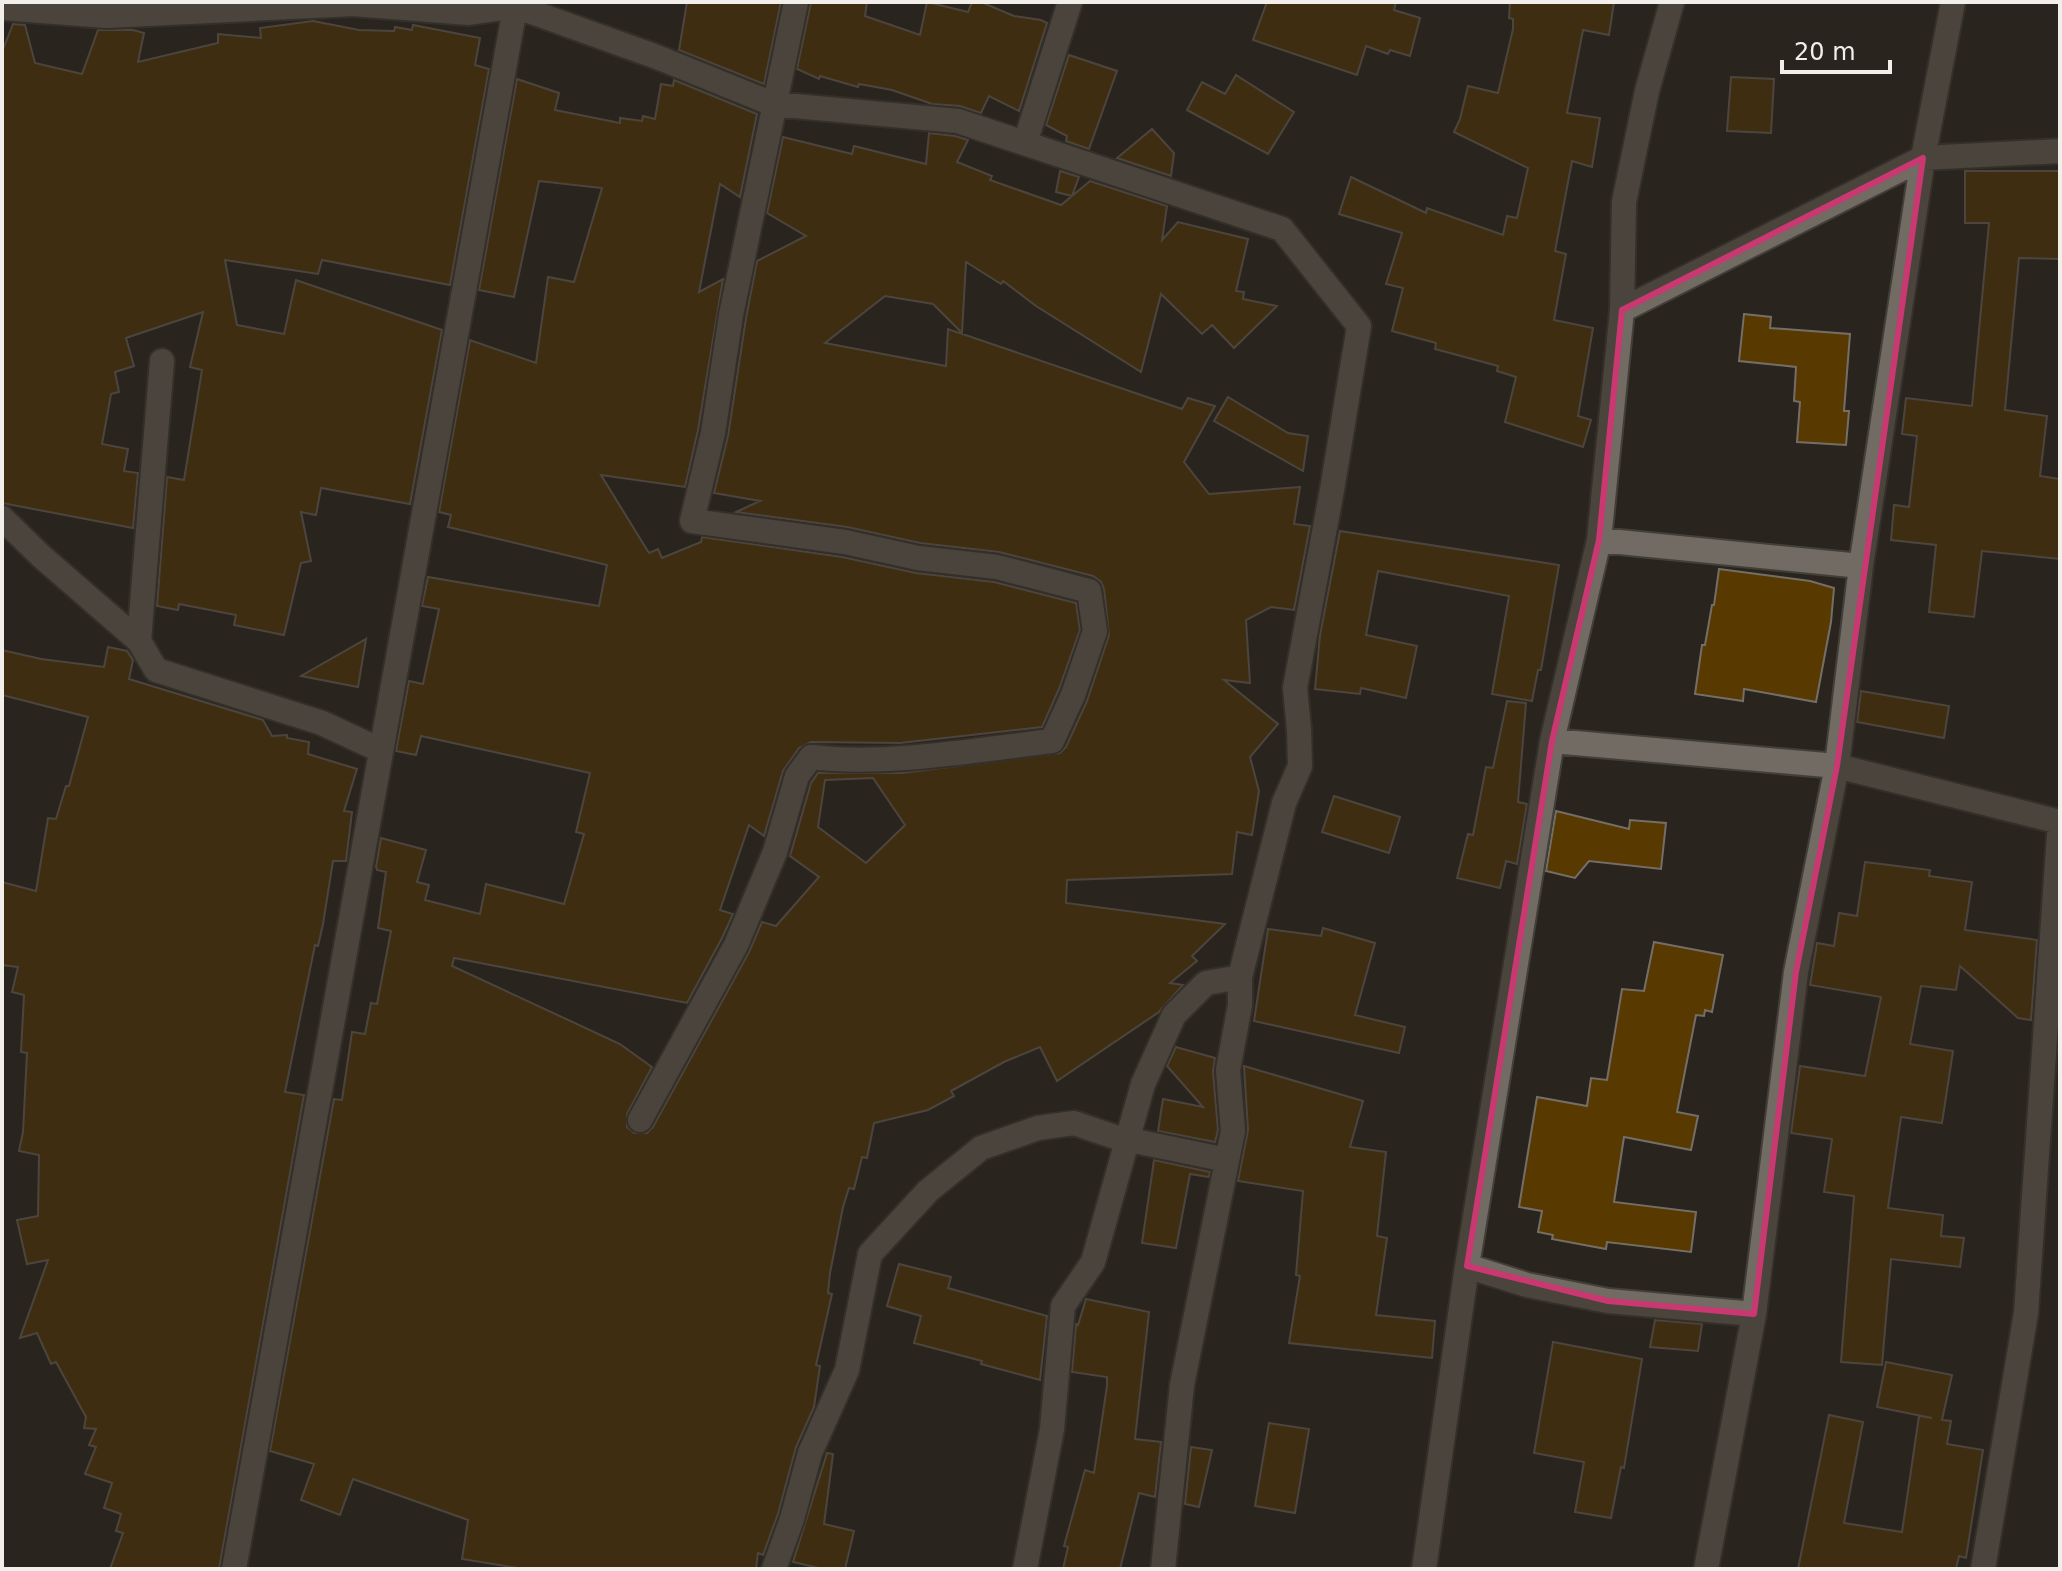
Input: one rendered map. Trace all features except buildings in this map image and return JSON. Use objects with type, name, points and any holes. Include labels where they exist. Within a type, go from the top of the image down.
[{"type":"street","points":[[640,1120],[736,945],[775,852],[797,776],[811,757],[835,760],[929,755],[1052,741],[1073,695],[1095,631],[1089,591],[997,567],[918,558],[845,542],[692,521],[713,433],[731,315],[796,2]]},
{"type":"street","points":[[1025,143],[1070,2]]},
{"type":"street","points":[[1424,1569],[1467,1266],[1552,741],[1599,540],[1622,310],[1624,202],[1647,91],[1672,2]]},
{"type":"street","points":[[1706,1569],[1754,1314],[1796,972],[1837,766],[1861,566],[1923,158],[1953,2]]},
{"type":"street","points":[[2,8],[107,16],[353,4],[469,13],[516,4],[773,104],[958,121],[1282,229],[1359,326],[1295,688],[1300,766],[1284,803],[1240,977],[1240,1005],[1228,1070],[1233,1131],[1182,1385],[1163,1569]]},
{"type":"street","points":[[234,1569],[516,4]]},
{"type":"street","points":[[1622,310],[1923,158],[2060,151]]},
{"type":"street","points":[[139,641],[162,361]]},
{"type":"street","points":[[2,518],[139,641],[156,670],[322,723],[380,750]]},
{"type":"street","points":[[1599,540],[1861,566]]},
{"type":"street","points":[[1552,741],[1837,766],[2060,822],[2026,1313],[1983,1569]]},
{"type":"street","points":[[1025,1569],[1052,1429],[1063,1306],[1093,1262],[1143,1084],[1174,1015],[1206,983],[1240,977]]},
{"type":"street","points":[[774,1569],[810,1453],[847,1370],[870,1254],[928,1191],[981,1148],[1038,1128],[1074,1123],[1127,1140],[1227,1160]]},
{"type":"street","points":[[1467,1266],[1527,1285],[1608,1301],[1754,1314]]},
{"type":"highlighted area","points":[[1923,158],[1837,766],[1796,972],[1754,1314],[1608,1301],[1467,1266],[1552,741],[1599,540],[1622,310]]}]
